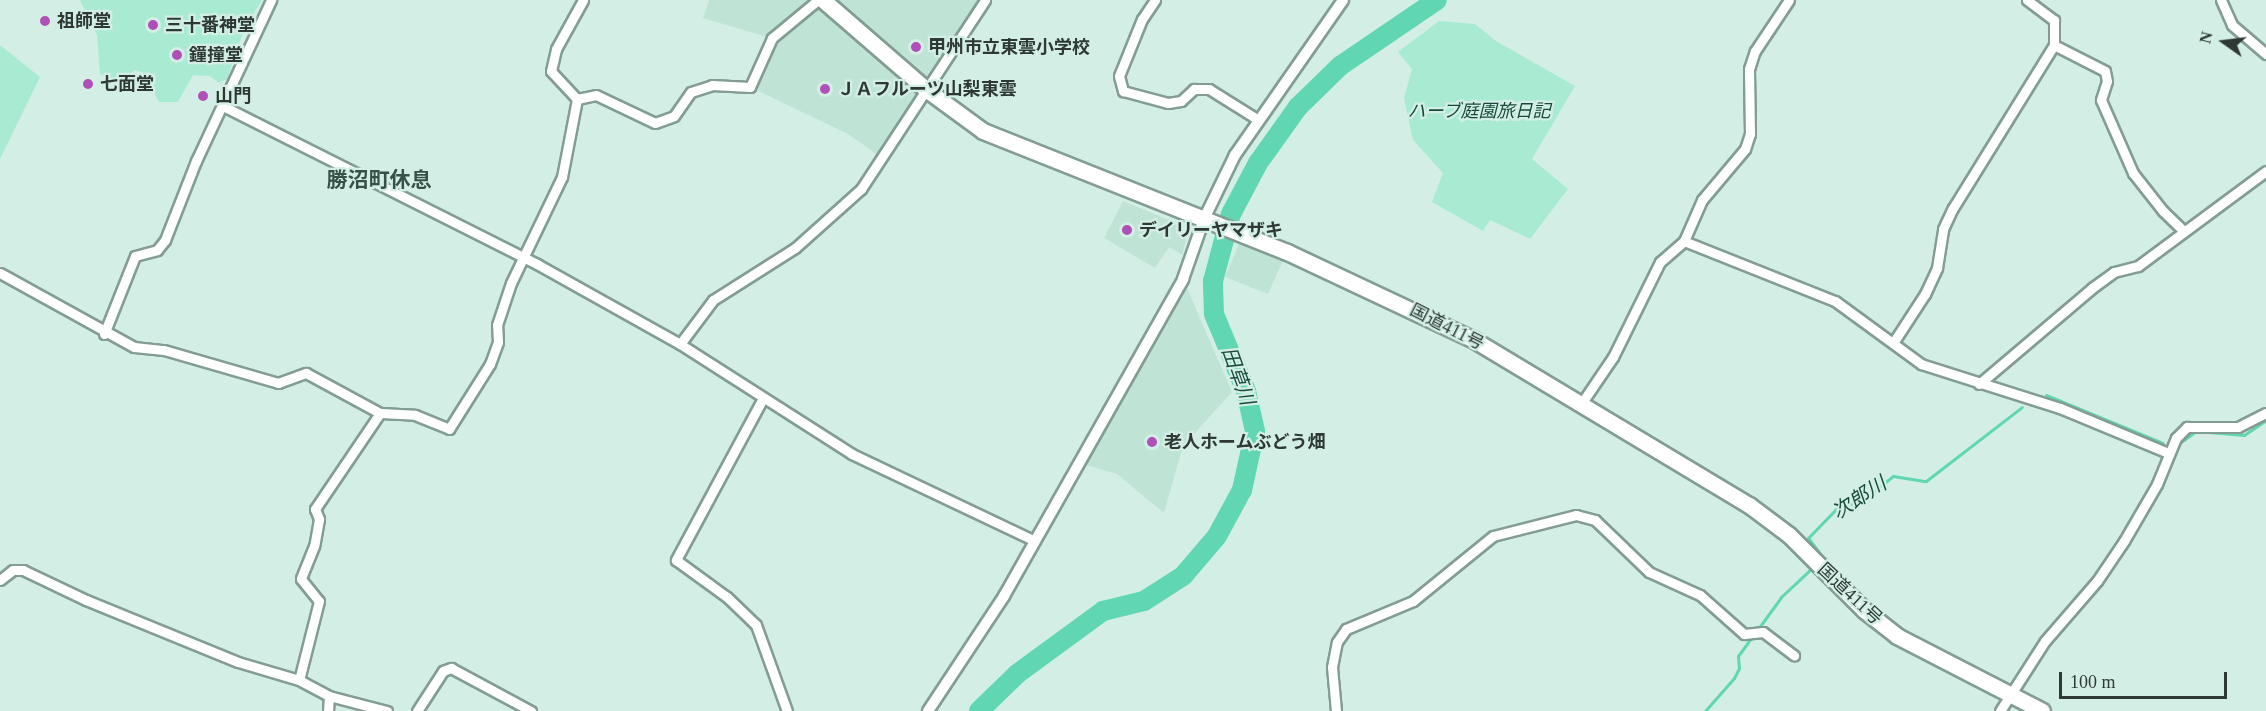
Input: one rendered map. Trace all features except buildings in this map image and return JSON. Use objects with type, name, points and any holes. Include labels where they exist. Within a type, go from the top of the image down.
[{"type":"highway","name":"国道411号","points":[[823,0],[927,90],[983,131],[1243,234],[1365,286],[1454,330],[1581,404],[1774,523],[1863,610],[1897,636],[2042,711]]},
{"type":"street","points":[[104,334],[135,256],[157,250],[165,240],[196,161],[271,0]]},
{"type":"street","points":[[577,99],[551,72],[556,49],[583,0]]},
{"type":"street","points":[[577,99],[596,95],[655,123],[674,116],[691,92],[712,85],[750,87],[772,38],[818,0]]},
{"type":"street","points":[[680,344],[713,300],[795,248],[861,189],[985,0]]},
{"type":"street","points":[[1155,0],[1142,19],[1119,76],[1123,91],[1168,103],[1181,101],[1194,89],[1209,89],[1257,119]]},
{"type":"street","points":[[928,711],[972,649],[1183,279],[1204,219],[1257,119],[1343,0]]},
{"type":"street","points":[[1581,404],[1613,357],[1655,269],[1684,241],[1702,200],[1745,148],[1750,134],[1752,60],[1789,0]]},
{"type":"street","points":[[1893,344],[1937,268],[1943,229],[1953,208],[2054,45],[2054,20],[2027,0]]},
{"type":"street","points":[[2221,0],[2232,25],[2266,54]]},
{"type":"street","points":[[2054,45],[2105,71],[2108,81],[2101,100],[2133,173],[2163,211],[2183,230]]},
{"type":"street","points":[[0,273],[43,294],[104,334],[134,347],[164,350],[278,382],[306,373],[380,413],[416,416],[449,429],[490,364],[498,342],[497,325],[524,258],[562,177],[577,99]]},
{"type":"street","points":[[223,106],[524,258],[680,344],[762,400],[852,454],[1033,540]]},
{"type":"street","points":[[1979,384],[2092,288],[2114,272],[2138,267],[2183,230],[2266,171]]},
{"type":"street","points":[[1684,241],[1835,301],[1921,364],[2060,408],[2168,453]]},
{"type":"street","points":[[762,400],[676,560],[727,597],[756,625],[787,711]]},
{"type":"street","points":[[299,680],[319,601],[301,579],[314,546],[319,519],[315,509],[380,413]]},
{"type":"street","points":[[2000,711],[2008,694],[2045,641],[2097,581],[2124,541],[2157,484],[2168,453],[2187,427],[2238,427],[2266,413]]},
{"type":"street","points":[[1336,711],[1332,667],[1337,642],[1346,629],[1413,601],[1493,536],[1576,515],[1595,520],[1648,572],[1700,596],[1744,634],[1763,632],[1794,655]]},
{"type":"street","points":[[0,580],[13,570],[23,570],[87,600],[238,663],[299,680],[329,696],[387,711]]},
{"type":"street","points":[[417,711],[442,670],[451,668],[531,711]]},
{"type":"street","points":[[328,711],[329,696]]},
{"type":"shaded area","points":[[709,0],[985,0],[882,158],[848,134],[750,87],[771,38],[703,18]]},
{"type":"shaded area","points":[[1123,201],[1176,223],[1186,240],[1182,255],[1169,247],[1155,268],[1104,238]]},
{"type":"shaded area","points":[[1243,234],[1287,252],[1268,294],[1225,277]]},
{"type":"shaded area","points":[[1183,279],[1232,392],[1183,446],[1164,513],[1117,474],[1079,463]]},
{"type":"green space","points":[[80,0],[262,0],[245,27],[227,79],[219,83],[210,76],[193,75],[178,102],[159,102],[144,73],[135,70],[119,82],[100,74],[97,35]]},
{"type":"green space","name":"ハーブ庭園旅日記","points":[[1439,21],[1475,24],[1496,41],[1575,86],[1532,159],[1568,189],[1530,239],[1490,220],[1483,231],[1432,202],[1443,173],[1413,140],[1404,98],[1412,69],[1398,52]]},
{"type":"green space","points":[[0,45],[40,77],[0,159]]},
{"type":"waterway","name":"田草川","points":[[979,711],[1017,674],[1103,611],[1144,601],[1183,576],[1217,536],[1242,490],[1255,431],[1246,391],[1214,314],[1213,281],[1231,214],[1258,163],[1298,107],[1340,66],[1437,0]]},
{"type":"waterway","name":"次郎川","points":[[2046,395],[2163,443]]},
{"type":"waterway","name":"次郎川","points":[[1821,555],[1808,538],[1838,507],[1862,501],[1893,476],[1926,481],[2022,407]]},
{"type":"waterway","name":"次郎川","points":[[2181,442],[2196,431],[2244,435],[2266,420]]},
{"type":"waterway","name":"次郎川","points":[[1758,629],[1781,597],[1810,570]]},
{"type":"waterway","name":"次郎川","points":[[1705,711],[1734,678],[1739,668],[1738,656],[1754,634]]},
{"type":"place","name":"祖師堂","points":[[45,21]]},
{"type":"place","name":"三十番神堂","points":[[153,25]]},
{"type":"place","name":"甲州市立東雲小学校","points":[[916,47]]},
{"type":"place","name":"鐘撞堂","points":[[177,55]]},
{"type":"place","name":"七面堂","points":[[88,84]]},
{"type":"place","name":"ＪＡフルーツ山梨東雲","points":[[825,89]]},
{"type":"place","name":"山門","points":[[203,96]]},
{"type":"place","name":"デイリーヤマザキ","points":[[1127,230]]},
{"type":"place","name":"老人ホームぶどう畑","points":[[1152,442]]},
{"type":"district","name":"勝沼町休息","points":[[379,180]]}]
